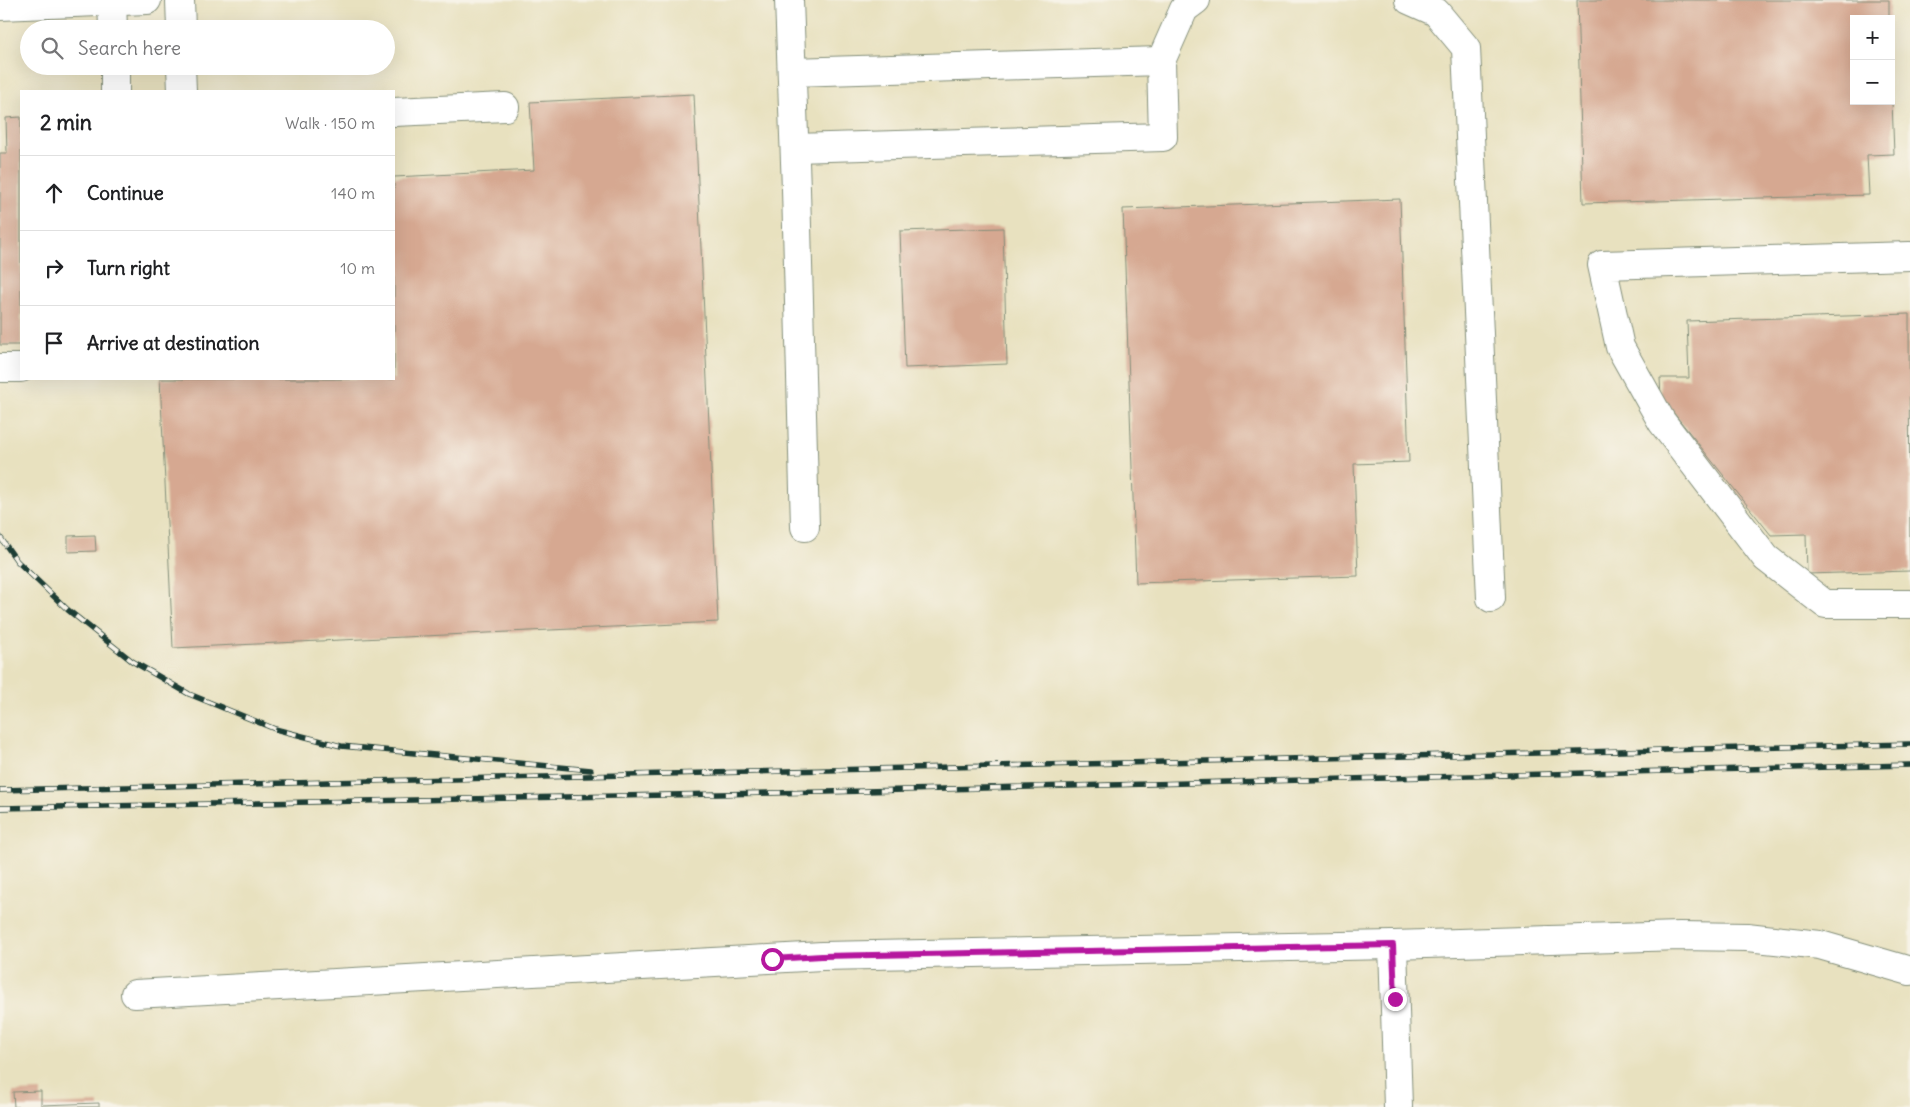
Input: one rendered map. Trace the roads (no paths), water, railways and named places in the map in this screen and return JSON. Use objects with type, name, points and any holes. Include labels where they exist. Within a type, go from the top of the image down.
[{"type":"street","points":[[180,0],[181,20]]},
{"type":"street","points":[[789,0],[795,148],[805,527]]},
{"type":"street","points":[[795,148],[1162,137],[1161,61],[1184,10],[1196,0]]},
{"type":"street","points":[[1410,0],[1436,12],[1466,48],[1491,598]]},
{"type":"street","points":[[0,6],[128,1]]},
{"type":"street","points":[[118,20],[128,1]]},
{"type":"street","points":[[792,72],[1161,61]]},
{"type":"street","points":[[115,75],[116,90]]},
{"type":"street","points":[[181,75],[182,90]]},
{"type":"street","points":[[395,112],[505,107]]},
{"type":"street","points":[[1910,256],[1602,265],[1620,347],[1662,422],[1766,558],[1824,604],[1910,604]]},
{"type":"street","points":[[0,368],[20,368]]},
{"type":"street","points":[[135,994],[822,956],[1393,945],[1680,936],[1747,937],[1820,945],[1910,971]]},
{"type":"street","points":[[1393,945],[1398,1107]]},
{"type":"railway","points":[[0,537],[17,561],[68,610],[132,661],[189,694],[275,729],[341,746],[591,770]]},
{"type":"railway","points":[[0,790],[1910,744]]},
{"type":"railway","points":[[0,808],[826,792],[1910,765]]}]
